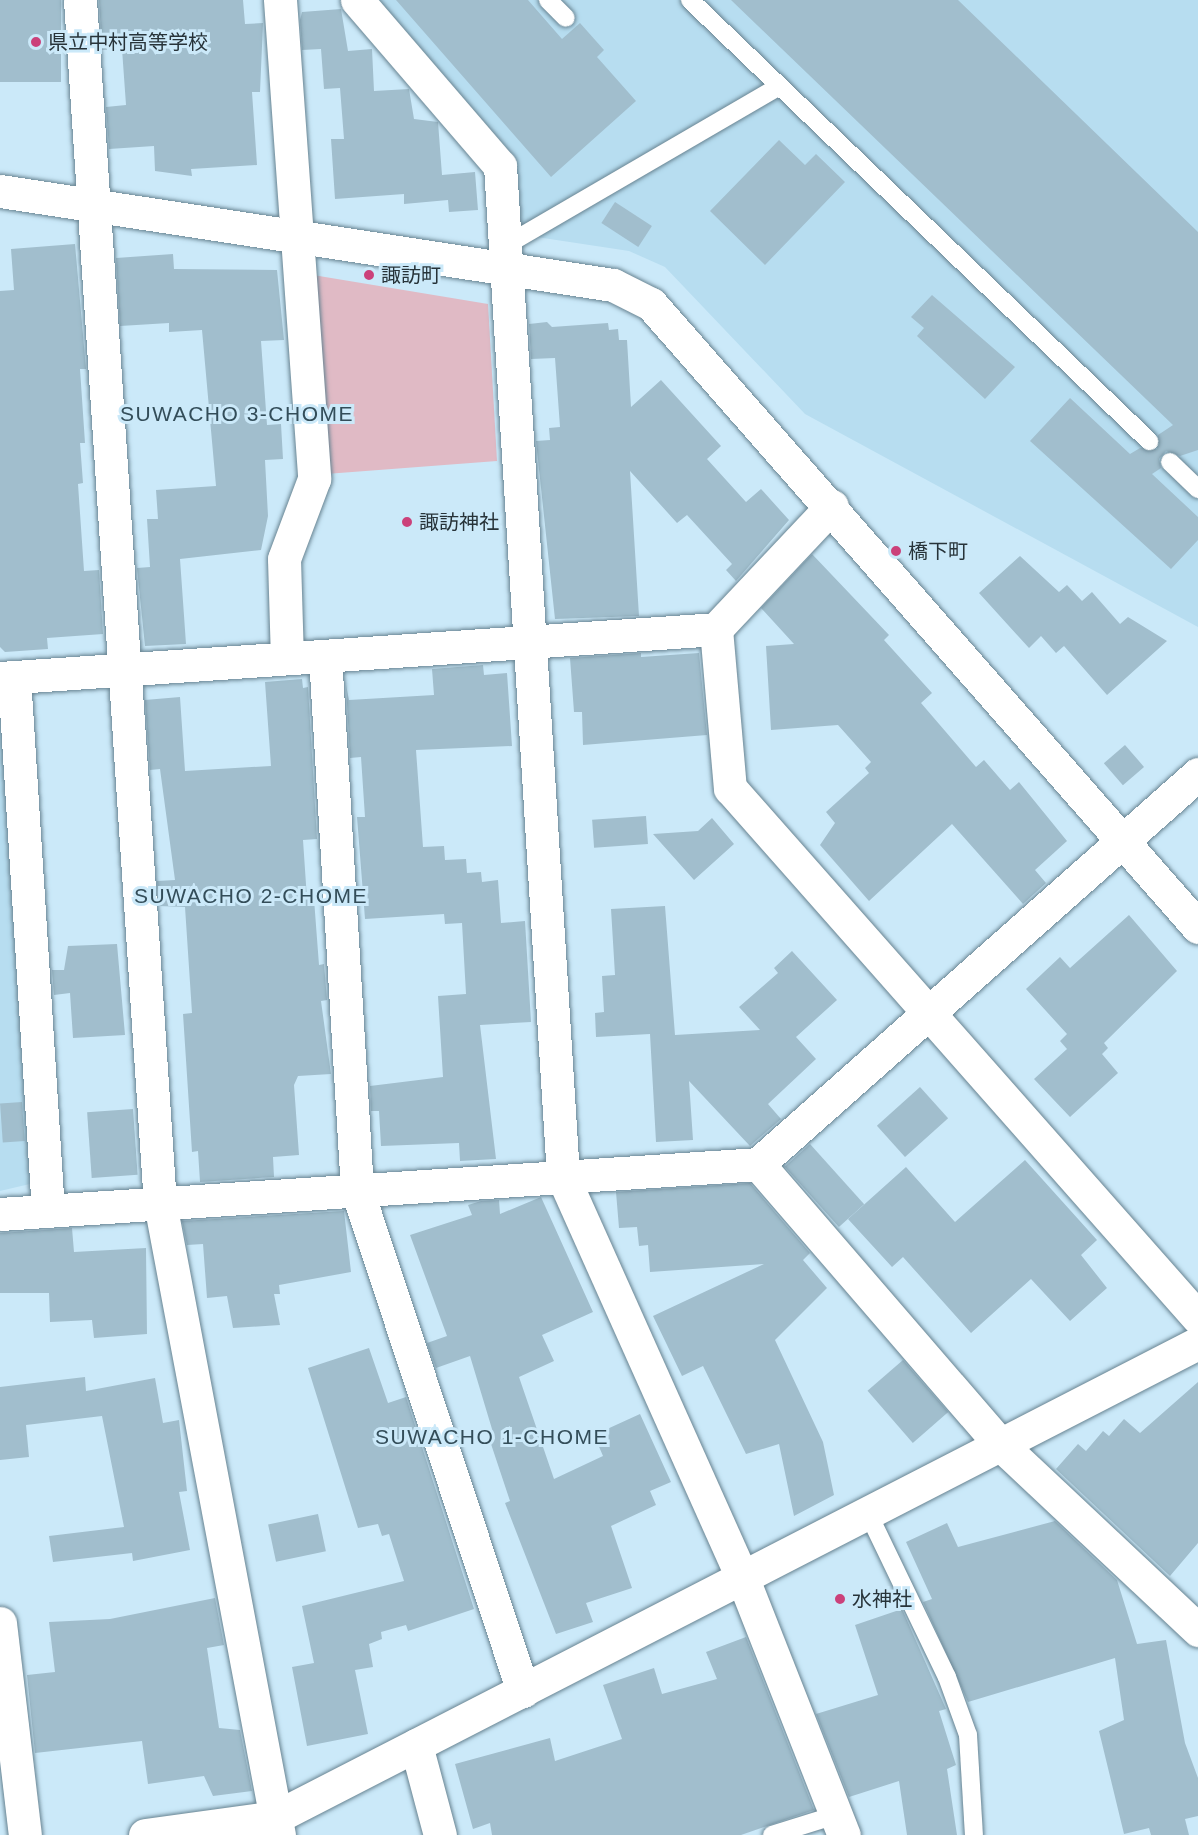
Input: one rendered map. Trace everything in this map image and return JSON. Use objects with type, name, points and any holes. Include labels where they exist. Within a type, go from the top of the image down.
[{"type":"street","points":[[80,0],[96,207],[121,670],[160,1203],[277,1826]]},
{"type":"street","points":[[280,0],[314,479],[284,560],[287,658]]},
{"type":"street","points":[[357,0],[500,166],[563,1177],[743,1579],[842,1825]]},
{"type":"street","points":[[0,191],[297,237],[504,257],[613,285],[651,304],[832,506],[1198,927]]},
{"type":"street","points":[[48,1210],[7,678],[716,629],[832,506]]},
{"type":"street","points":[[716,629],[730,788],[928,1015],[1198,1318]]},
{"type":"street","points":[[325,656],[357,1190],[523,1691]]},
{"type":"street","points":[[0,1214],[758,1164],[1123,843],[1198,774]]},
{"type":"street","points":[[758,1164],[1000,1444],[1198,1630]]},
{"type":"street","points":[[145,1835],[277,1826],[416,1745],[743,1579],[1198,1343]]},
{"type":"street","points":[[0,1623],[25,1835]]},
{"type":"street","points":[[416,1745],[440,1835]]},
{"type":"lane","points":[[548,0],[566,18]]},
{"type":"lane","points":[[690,0],[1149,441]]},
{"type":"lane","points":[[504,257],[778,87]]},
{"type":"lane","points":[[1170,462],[1198,489]]},
{"type":"lane","points":[[868,1513],[947,1677],[968,1735],[974,1835]]},
{"type":"lane","points":[[772,1835],[842,1825]]},
{"type":"shaded area","points":[[377,0],[1198,0],[1198,627],[805,414],[665,267],[629,251],[530,236],[517,214],[514,156]]},
{"type":"shaded area","points":[[313,275],[488,304],[497,461],[326,474]]},
{"type":"shaded area","points":[[0,703],[34,1183],[0,1191]]},
{"type":"building","name":"県立中村高等学校","points":[[0,0],[61,0],[61,82],[0,82]]},
{"type":"building","points":[[99,0],[243,0],[245,24],[263,23],[260,92],[252,92],[257,165],[191,169],[192,176],[155,171],[154,146],[109,149],[106,107],[126,105],[122,49],[102,50]]},
{"type":"building","points":[[396,0],[528,0],[562,39],[580,23],[604,50],[597,57],[636,101],[551,177]]},
{"type":"building","points":[[731,0],[958,0],[1198,232],[1198,450],[1180,456],[1166,451],[1159,459],[1161,468],[1152,474],[1198,517],[1198,540],[1171,569],[1030,441],[1070,398],[1130,454],[1140,448],[1157,449],[1158,435],[1173,425]]},
{"type":"building","points":[[341,9],[348,51],[372,49],[374,91],[409,89],[414,119],[438,122],[442,175],[475,172],[478,210],[449,212],[448,200],[404,204],[404,194],[335,199],[331,139],[344,139],[340,88],[324,89],[321,49],[302,50],[300,20],[302,12]]},
{"type":"building","points":[[779,140],[805,165],[816,154],[845,182],[765,265],[710,211]]},
{"type":"building","points":[[615,202],[652,226],[638,247],[601,223]]},
{"type":"building","points":[[75,244],[86,369],[80,369],[85,443],[80,443],[83,483],[78,484],[84,571],[99,570],[103,634],[47,638],[48,649],[5,652],[0,647],[0,291],[14,290],[11,249]]},
{"type":"building","points":[[173,254],[174,269],[277,270],[284,340],[261,341],[267,425],[281,424],[283,459],[265,460],[268,516],[261,550],[180,559],[186,644],[145,646],[137,568],[150,567],[147,519],[158,519],[156,490],[216,486],[202,330],[169,332],[169,323],[120,326],[116,258]]},
{"type":"building","points":[[932,295],[1015,367],[985,399],[917,336],[924,328],[911,317]]},
{"type":"building","points":[[547,322],[552,327],[608,323],[609,330],[618,329],[619,340],[627,340],[631,407],[661,380],[721,446],[707,459],[746,502],[761,489],[789,520],[736,581],[726,570],[732,564],[687,515],[677,523],[630,471],[639,616],[555,619],[536,441],[550,440],[549,428],[560,427],[555,358],[531,359],[529,324]]},
{"type":"building","points":[[812,554],[889,635],[884,640],[932,693],[921,703],[976,767],[984,760],[1010,790],[1019,782],[1067,841],[1035,870],[1046,883],[1023,904],[952,824],[869,901],[820,845],[835,823],[826,812],[869,773],[865,768],[871,762],[838,725],[771,730],[766,646],[794,644],[761,608]]},
{"type":"building","points":[[1020,556],[1059,592],[1067,585],[1082,601],[1092,592],[1120,624],[1128,617],[1167,641],[1107,695],[1064,646],[1056,653],[1041,636],[1029,648],[979,593]]},
{"type":"building","points":[[641,653],[641,657],[699,653],[707,735],[583,745],[582,712],[574,712],[570,658]]},
{"type":"building","points":[[483,665],[484,675],[507,673],[512,746],[416,750],[423,847],[444,846],[445,860],[466,859],[467,873],[481,872],[482,882],[498,880],[501,923],[525,921],[531,1022],[480,1025],[496,1159],[460,1161],[459,1143],[381,1146],[379,1111],[371,1111],[370,1086],[443,1077],[438,996],[466,994],[462,923],[445,924],[444,914],[365,919],[357,817],[365,817],[361,757],[350,758],[346,685],[349,700],[434,695],[432,669]]},
{"type":"building","points":[[302,679],[303,688],[308,687],[317,839],[303,840],[307,899],[314,899],[319,965],[324,964],[327,1000],[321,1001],[331,1074],[298,1076],[294,1085],[299,1155],[273,1157],[274,1177],[200,1182],[198,1151],[192,1152],[183,1014],[192,1013],[185,907],[159,906],[157,881],[175,880],[160,769],[150,770],[145,700],[180,697],[185,771],[271,766],[265,682]]},
{"type":"building","points":[[1125,745],[1144,767],[1123,785],[1104,763]]},
{"type":"building","points":[[646,816],[648,844],[594,848],[592,820]]},
{"type":"building","points":[[712,818],[734,844],[694,880],[653,834],[698,831]]},
{"type":"building","points":[[665,906],[675,1035],[760,1030],[739,1007],[778,973],[774,968],[792,951],[837,1000],[796,1037],[816,1059],[768,1104],[781,1119],[750,1146],[689,1081],[693,1140],[656,1142],[650,1034],[596,1037],[595,1013],[604,1012],[602,976],[615,975],[611,909]]},
{"type":"building","points":[[1129,915],[1177,971],[1104,1043],[1108,1048],[1102,1054],[1118,1073],[1070,1117],[1034,1079],[1067,1049],[1060,1041],[1067,1034],[1026,989],[1060,957],[1070,968]]},
{"type":"building","points":[[117,944],[125,1035],[73,1038],[70,993],[54,995],[52,970],[64,970],[68,946]]},
{"type":"building","points":[[920,1087],[948,1118],[905,1157],[877,1126]]},
{"type":"building","points":[[22,1102],[25,1141],[3,1142],[0,1104]]},
{"type":"building","points":[[133,1109],[138,1175],[92,1178],[87,1112]]},
{"type":"building","points":[[810,1144],[864,1204],[839,1227],[785,1167]]},
{"type":"building","points":[[1025,1160],[1097,1240],[1081,1255],[1107,1288],[1070,1321],[1031,1279],[971,1333],[903,1257],[892,1267],[848,1219],[906,1167],[955,1222]]},
{"type":"building","points":[[750,1183],[810,1253],[803,1260],[827,1288],[775,1340],[823,1442],[834,1495],[794,1516],[779,1444],[746,1454],[703,1366],[682,1376],[653,1316],[764,1264],[650,1272],[648,1245],[639,1246],[637,1227],[619,1228],[616,1192]]},
{"type":"building","points":[[541,1197],[593,1312],[542,1335],[554,1361],[519,1377],[554,1479],[603,1456],[594,1435],[640,1414],[671,1482],[650,1491],[656,1505],[611,1526],[632,1588],[586,1603],[593,1622],[556,1634],[505,1503],[510,1501],[490,1441],[495,1439],[470,1356],[436,1368],[427,1343],[447,1336],[410,1235],[472,1215],[468,1205],[481,1201],[499,1200],[500,1214]]},
{"type":"building","points":[[344,1211],[351,1272],[279,1285],[280,1294],[274,1294],[280,1325],[233,1328],[227,1296],[207,1298],[203,1244],[187,1245],[182,1221]]},
{"type":"building","points":[[72,1228],[74,1252],[146,1248],[147,1334],[94,1338],[92,1320],[50,1322],[49,1293],[0,1293],[0,1233]]},
{"type":"building","points":[[369,1348],[388,1403],[406,1397],[474,1609],[408,1631],[406,1625],[381,1632],[382,1639],[369,1644],[373,1667],[355,1670],[368,1734],[307,1746],[292,1667],[314,1663],[302,1606],[404,1581],[389,1534],[382,1536],[378,1524],[358,1528],[308,1368]]},
{"type":"building","points":[[903,1360],[948,1412],[913,1443],[868,1391]]},
{"type":"building","points":[[85,1377],[86,1391],[155,1378],[163,1423],[179,1420],[187,1491],[179,1492],[190,1550],[133,1561],[132,1553],[53,1562],[49,1536],[124,1527],[102,1416],[26,1425],[29,1457],[0,1460],[0,1387]]},
{"type":"building","points":[[1198,1382],[1198,1543],[1170,1576],[1056,1469],[1078,1444],[1086,1451],[1103,1431],[1109,1436],[1124,1419],[1140,1433]]},
{"type":"building","points":[[318,1514],[326,1551],[276,1562],[268,1525]]},
{"type":"building","points":[[1055,1521],[1117,1580],[1137,1644],[1166,1640],[1185,1743],[1198,1778],[1198,1816],[1185,1819],[1189,1835],[1151,1835],[1149,1828],[1124,1834],[1099,1731],[1124,1720],[1115,1658],[968,1702],[923,1602],[932,1599],[906,1542],[947,1523],[958,1547]]},
{"type":"building","points":[[215,1598],[224,1645],[207,1648],[219,1728],[240,1730],[252,1791],[213,1796],[204,1776],[148,1784],[142,1741],[35,1753],[27,1675],[55,1672],[49,1622],[110,1619]]},
{"type":"building","points":[[902,1609],[946,1709],[939,1711],[956,1765],[947,1769],[957,1835],[907,1835],[899,1781],[849,1797],[816,1714],[878,1695],[855,1625]]},
{"type":"building","points":[[746,1637],[814,1810],[741,1835],[492,1835],[490,1823],[473,1829],[455,1764],[550,1738],[555,1761],[622,1739],[603,1685],[654,1668],[662,1694],[717,1679],[706,1652]]},
{"type":"place","name":"県立中村高等学校","points":[[36,42]]},
{"type":"place","name":"諏訪町","points":[[369,275]]},
{"type":"place","name":"諏訪神社","points":[[407,522]]},
{"type":"place","name":"橋下町","points":[[896,551]]},
{"type":"place","name":"水神社","points":[[840,1599]]},
{"type":"district","name":"SUWACHO 3-CHOME","points":[[237,414]]},
{"type":"district","name":"SUWACHO 2-CHOME","points":[[251,896]]},
{"type":"district","name":"SUWACHO 1-CHOME","points":[[492,1437]]}]
